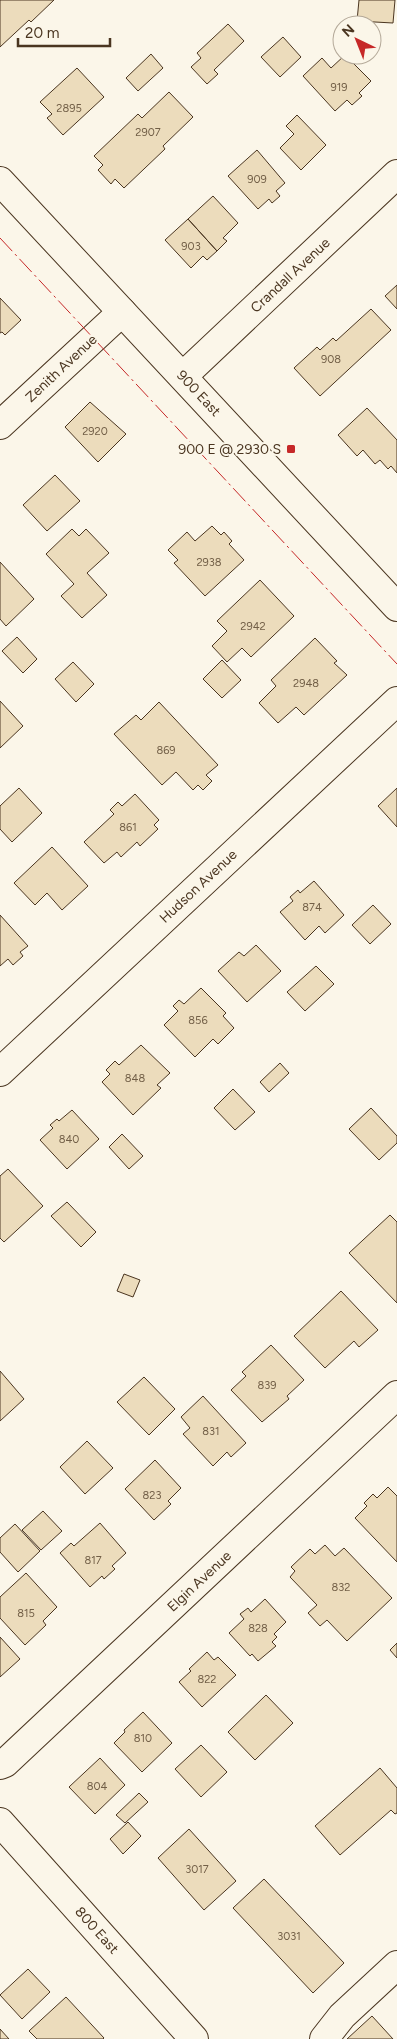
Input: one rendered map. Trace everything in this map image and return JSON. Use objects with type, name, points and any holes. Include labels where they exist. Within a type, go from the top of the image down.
[{"type":"street","name":"Crandall Avenue","points":[[183,376],[397,174]]},
{"type":"street","name":"900 East","points":[[0,181],[397,607]]},
{"type":"street","name":"Zenith Avenue","points":[[0,425],[122,312]]},
{"type":"street","name":"Hudson Avenue","points":[[0,1072],[397,701]]},
{"type":"street","name":"Elgin Avenue","points":[[0,1765],[5,1763],[397,1395]]},
{"type":"street","name":"800 East","points":[[0,1822],[194,2039]]},
{"type":"street","points":[[324,2039],[342,2016],[397,1965]]},
{"type":"building","points":[[0,0],[54,0],[0,47]]},
{"type":"building","points":[[359,0],[395,0],[393,23],[382,22],[382,15],[358,15]]},
{"type":"building","points":[[228,24],[244,41],[214,70],[218,74],[207,84],[191,67],[201,58],[197,53]]},
{"type":"building","points":[[283,37],[301,57],[280,77],[261,57]]},
{"type":"building","points":[[151,54],[163,68],[138,91],[126,78]]},
{"type":"building","points":[[322,58],[331,68],[334,65],[355,65],[371,81],[359,93],[362,96],[352,105],[347,100],[335,111],[303,76]]},
{"type":"building","points":[[77,68],[104,97],[63,135],[47,118],[52,114],[40,102]]},
{"type":"building","points":[[169,92],[193,117],[163,146],[165,149],[124,188],[115,179],[111,184],[98,170],[103,165],[94,156],[138,114],[142,118]]},
{"type":"building","points":[[297,115],[326,145],[301,170],[280,148],[294,134],[286,126]]},
{"type":"building","points":[[257,150],[285,183],[276,191],[280,196],[272,203],[269,199],[258,209],[228,176]]},
{"type":"building","points":[[213,196],[238,223],[223,238],[227,241],[217,251],[188,219]]},
{"type":"building","points":[[188,219],[217,251],[207,260],[203,256],[191,268],[165,240]]},
{"type":"building","points":[[397,285],[397,309],[385,296]]},
{"type":"building","points":[[0,298],[21,320],[5,335],[2,332],[0,333]]},
{"type":"building","points":[[371,309],[391,330],[320,396],[294,368],[317,347],[320,350],[333,338],[336,341]]},
{"type":"building","points":[[90,402],[126,434],[98,462],[65,427]]},
{"type":"building","points":[[367,408],[397,440],[397,473],[391,466],[388,469],[380,460],[375,464],[363,450],[357,456],[338,435]]},
{"type":"building","points":[[55,475],[80,501],[47,531],[23,505]]},
{"type":"building","points":[[212,526],[221,535],[224,532],[232,541],[229,544],[244,560],[205,596],[174,563],[178,560],[168,550],[187,532],[195,541]]},
{"type":"building","points":[[72,529],[79,536],[86,529],[109,553],[87,573],[107,595],[82,618],[61,596],[74,584],[46,554]]},
{"type":"building","points":[[0,562],[34,599],[6,626],[0,619]]},
{"type":"building","points":[[260,580],[294,616],[251,657],[242,648],[227,662],[212,646],[227,631],[217,621]]},
{"type":"building","points":[[17,637],[37,659],[23,673],[2,651]]},
{"type":"building","points":[[315,638],[337,661],[334,663],[347,675],[304,715],[296,707],[278,723],[259,703],[276,686],[271,680]]},
{"type":"building","points":[[222,660],[241,680],[222,698],[203,679]]},
{"type":"building","points":[[73,662],[94,684],[76,702],[55,679]]},
{"type":"building","points":[[0,701],[23,726],[0,748]]},
{"type":"building","points":[[159,702],[218,765],[206,775],[212,781],[203,790],[198,785],[193,790],[176,772],[162,785],[114,734],[136,715],[141,720]]},
{"type":"building","points":[[19,788],[42,813],[12,842],[0,829],[0,806]]},
{"type":"building","points":[[397,788],[397,827],[378,806]]},
{"type":"building","points":[[135,794],[159,820],[154,825],[158,829],[140,846],[137,842],[121,857],[117,852],[104,863],[84,842],[114,814],[110,810],[118,802],[122,806]]},
{"type":"building","points":[[52,847],[88,886],[62,910],[47,893],[35,905],[14,883]]},
{"type":"building","points":[[314,881],[344,915],[325,933],[319,926],[305,940],[280,912],[293,901],[290,897],[298,890],[300,893]]},
{"type":"building","points":[[373,905],[391,924],[370,944],[352,925]]},
{"type":"building","points":[[0,915],[28,946],[20,952],[23,956],[13,965],[8,959],[0,966]]},
{"type":"building","points":[[256,945],[281,971],[247,1002],[218,971],[239,952],[244,956]]},
{"type":"building","points":[[316,966],[334,984],[305,1011],[287,992]]},
{"type":"building","points":[[201,988],[226,1013],[223,1016],[234,1028],[218,1044],[213,1039],[195,1057],[164,1025],[178,1011],[173,1006],[179,1000],[184,1004]]},
{"type":"building","points":[[141,1045],[170,1073],[157,1085],[161,1088],[133,1115],[102,1082],[110,1074],[106,1070],[115,1061],[119,1065]]},
{"type":"building","points":[[280,1063],[289,1073],[269,1092],[260,1082]]},
{"type":"building","points":[[233,1089],[255,1112],[235,1130],[214,1108]]},
{"type":"building","points":[[371,1108],[397,1136],[397,1143],[379,1160],[349,1129]]},
{"type":"building","points":[[72,1110],[99,1139],[67,1169],[40,1140],[53,1128],[50,1125],[57,1119],[59,1121]]},
{"type":"building","points":[[122,1134],[143,1156],[129,1169],[109,1147]]},
{"type":"building","points":[[8,1169],[43,1206],[4,1242],[0,1238],[0,1176]]},
{"type":"building","points":[[67,1202],[96,1232],[81,1247],[51,1216]]},
{"type":"building","points":[[390,1215],[397,1222],[397,1303],[349,1253]]},
{"type":"building","points":[[124,1274],[140,1280],[133,1297],[117,1291]]},
{"type":"building","points":[[341,1291],[378,1330],[359,1347],[354,1341],[325,1368],[294,1336]]},
{"type":"building","points":[[271,1345],[304,1380],[287,1396],[289,1399],[262,1422],[231,1390],[246,1376],[242,1372]]},
{"type":"building","points":[[0,1371],[24,1399],[0,1421]]},
{"type":"building","points":[[144,1377],[175,1409],[149,1435],[117,1402]]},
{"type":"building","points":[[203,1396],[246,1443],[231,1457],[227,1452],[213,1466],[183,1434],[190,1428],[181,1417]]},
{"type":"building","points":[[87,1441],[113,1468],[85,1494],[60,1467]]},
{"type":"building","points":[[155,1460],[181,1488],[168,1501],[171,1504],[154,1520],[125,1489]]},
{"type":"building","points":[[388,1487],[397,1496],[397,1562],[355,1518],[367,1506],[364,1503],[373,1494],[377,1498]]},
{"type":"building","points":[[43,1511],[62,1531],[41,1550],[22,1530]]},
{"type":"building","points":[[100,1523],[126,1553],[112,1566],[115,1569],[104,1579],[102,1576],[90,1587],[60,1553],[71,1543],[74,1546]]},
{"type":"building","points":[[15,1524],[40,1551],[18,1572],[0,1552],[0,1538]]},
{"type":"building","points":[[325,1545],[335,1556],[344,1548],[392,1598],[347,1641],[327,1620],[320,1626],[308,1613],[317,1605],[290,1577],[295,1571],[291,1567],[310,1549],[315,1554]]},
{"type":"building","points":[[26,1573],[57,1607],[43,1621],[46,1625],[25,1645],[0,1618],[0,1597]]},
{"type":"building","points":[[265,1599],[286,1622],[274,1634],[277,1637],[272,1642],[276,1646],[258,1661],[252,1654],[250,1656],[229,1633],[244,1619],[240,1614],[248,1608],[251,1612]]},
{"type":"building","points":[[0,1637],[20,1659],[0,1677]]},
{"type":"building","points":[[397,1643],[397,1658],[390,1650]]},
{"type":"building","points":[[207,1652],[214,1660],[218,1657],[236,1675],[202,1707],[179,1682],[191,1671],[189,1669]]},
{"type":"building","points":[[266,1695],[293,1723],[255,1760],[228,1732]]},
{"type":"building","points":[[143,1712],[172,1743],[142,1772],[114,1743],[125,1732],[124,1730]]},
{"type":"building","points":[[201,1745],[227,1772],[201,1797],[175,1769]]},
{"type":"building","points":[[100,1758],[125,1785],[95,1814],[69,1787]]},
{"type":"building","points":[[380,1768],[397,1788],[397,1813],[395,1814],[391,1810],[340,1855],[315,1826]]},
{"type":"building","points":[[139,1793],[148,1802],[125,1823],[116,1815]]},
{"type":"building","points":[[128,1822],[141,1836],[123,1854],[110,1839]]},
{"type":"building","points":[[189,1829],[236,1881],[204,1910],[158,1858]]},
{"type":"building","points":[[264,1879],[344,1963],[313,1993],[233,1908]]},
{"type":"building","points":[[28,1969],[50,1992],[22,2019],[0,1995]]},
{"type":"building","points":[[66,1997],[103,2039],[37,2039],[29,2031]]},
{"type":"building","points":[[372,2016],[393,2039],[347,2039]]},
{"type":"building","points":[[0,2029],[9,2039],[0,2039]]},
{"type":"power","points":[[0,238],[397,664]]},
{"type":"place","name":"900 E @ 2930 S","points":[[291,449]]}]
